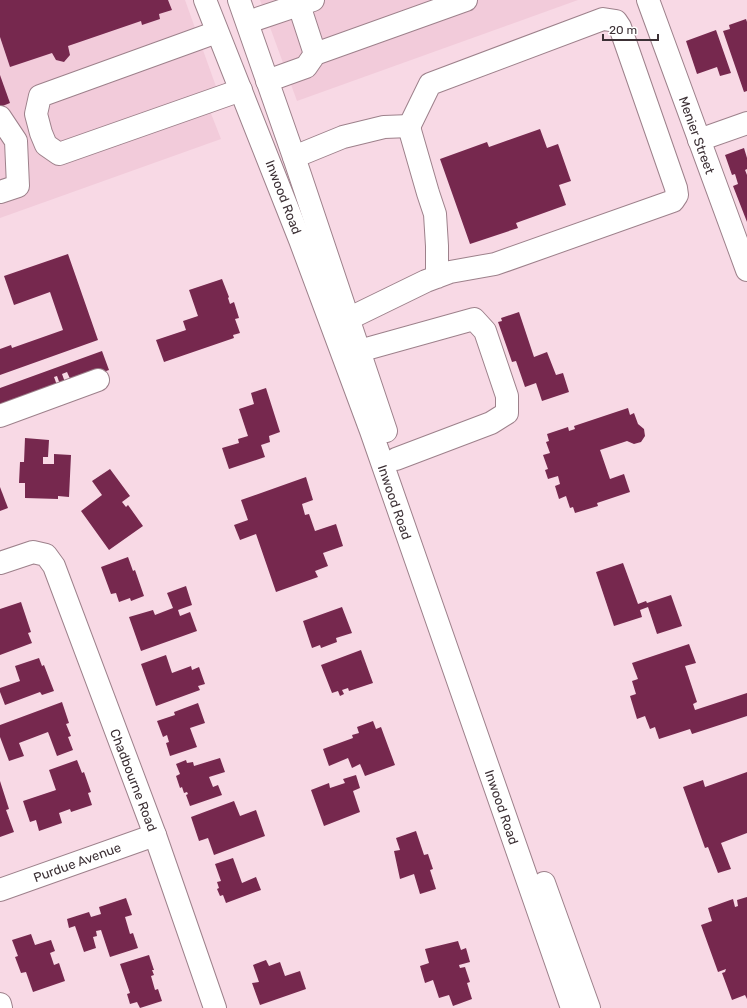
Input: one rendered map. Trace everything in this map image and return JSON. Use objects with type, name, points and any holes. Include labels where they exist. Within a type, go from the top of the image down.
[{"type":"main road","name":"Inwood Road","points":[[205,0],[242,90],[300,240],[340,321],[359,351],[519,815],[589,1008]]},
{"type":"main road","name":"Inwood Road","points":[[239,0],[248,22],[294,157],[371,431],[572,1008]]},
{"type":"main road","points":[[217,32],[40,96],[36,114],[41,133],[46,144],[59,154],[306,67],[315,54],[466,0]]},
{"type":"main road","name":"Menier Street","points":[[649,0],[747,270]]},
{"type":"main road","points":[[248,22],[306,2],[315,54]]},
{"type":"main road","points":[[340,321],[426,281],[437,277],[450,272],[495,264],[673,201],[677,195],[676,188],[620,27],[616,21],[603,19],[430,84],[410,126],[435,214],[437,277]]},
{"type":"main road","points":[[0,117],[18,186],[0,192]]},
{"type":"main road","points":[[699,140],[747,123]]},
{"type":"main road","points":[[294,157],[343,137],[384,127],[410,126]]},
{"type":"main road","points":[[8,144],[41,133]]},
{"type":"main road","points":[[359,351],[474,319],[484,331],[507,396],[507,413],[491,423],[396,459]]},
{"type":"main road","points":[[0,416],[98,380]]},
{"type":"main road","name":"Chadbourne Road","points":[[0,563],[33,552],[46,555],[54,566],[155,835],[215,1008]]},
{"type":"main road","name":"Purdue Avenue","points":[[0,890],[155,835]]},
{"type":"main road","points":[[0,1004],[1,1008]]},
{"type":"shaded area","points":[[0,0],[185,0],[223,106],[210,111],[221,139],[0,218]]},
{"type":"shaded area","points":[[260,0],[578,0],[297,101]]},
{"type":"building","points":[[0,0],[168,0],[172,10],[159,14],[160,19],[142,25],[141,21],[68,46],[70,55],[64,62],[56,60],[52,53],[10,67],[0,37]]},
{"type":"building","points":[[746,19],[747,91],[744,92],[723,31],[730,29],[729,25]]},
{"type":"building","points":[[716,30],[731,73],[720,76],[717,67],[697,74],[686,41]]},
{"type":"building","points":[[0,75],[10,103],[0,107]]},
{"type":"building","points":[[540,129],[547,148],[558,144],[571,181],[559,185],[566,205],[516,223],[518,228],[470,244],[440,159],[487,142],[489,147]]},
{"type":"building","points":[[744,148],[747,158],[747,169],[745,170],[747,175],[747,222],[733,186],[738,184],[735,174],[732,175],[725,155]]},
{"type":"building","points":[[68,254],[98,340],[0,375],[0,349],[11,345],[12,348],[63,330],[50,292],[14,305],[4,276]]},
{"type":"building","points":[[222,279],[230,304],[234,302],[239,318],[235,319],[240,333],[233,335],[234,338],[164,362],[156,340],[186,330],[183,321],[198,316],[189,290]]},
{"type":"building","points":[[519,312],[534,357],[547,352],[556,375],[563,373],[569,392],[542,401],[536,383],[525,387],[516,361],[512,362],[498,322],[502,321],[501,318]]},
{"type":"building","points":[[102,351],[109,370],[72,383],[67,372],[62,374],[66,385],[61,387],[57,376],[54,377],[58,388],[0,409],[0,388]]},
{"type":"building","points":[[266,388],[280,432],[269,436],[270,442],[261,445],[265,457],[229,469],[222,448],[239,443],[238,439],[248,436],[239,409],[254,404],[251,393]]},
{"type":"building","points":[[628,408],[630,415],[634,413],[638,424],[644,429],[645,436],[641,442],[634,444],[627,441],[600,450],[610,479],[624,474],[630,492],[597,503],[598,506],[575,513],[573,507],[570,508],[566,496],[559,499],[555,486],[560,484],[558,476],[548,479],[545,470],[548,469],[543,455],[550,453],[546,442],[549,441],[547,434],[568,427],[569,431],[575,429],[574,426]]},
{"type":"building","points":[[25,438],[49,440],[48,457],[43,457],[43,464],[54,464],[54,454],[71,455],[69,497],[58,496],[58,499],[25,498],[25,483],[19,483],[20,462],[24,462]]},
{"type":"building","points":[[110,469],[130,496],[122,502],[126,507],[128,505],[143,526],[109,550],[81,511],[102,495],[92,481]]},
{"type":"building","points":[[306,477],[313,500],[302,504],[305,515],[309,514],[315,531],[336,524],[343,546],[323,553],[328,566],[315,571],[318,577],[276,592],[256,534],[240,540],[234,525],[248,520],[241,500]]},
{"type":"building","points":[[0,487],[8,508],[0,511]]},
{"type":"building","points":[[128,557],[133,571],[135,570],[144,596],[131,601],[130,598],[119,602],[116,593],[111,594],[101,567]]},
{"type":"building","points":[[623,563],[638,604],[646,601],[647,603],[671,595],[682,626],[657,634],[648,607],[640,610],[642,617],[614,626],[596,572]]},
{"type":"building","points":[[186,586],[192,605],[178,610],[180,616],[190,612],[197,631],[141,651],[129,617],[153,610],[155,615],[173,608],[167,593]]},
{"type":"building","points":[[21,602],[31,632],[28,633],[32,643],[0,655],[0,609]]},
{"type":"building","points":[[342,607],[352,633],[336,638],[337,642],[321,648],[320,645],[312,648],[303,621]]},
{"type":"building","points":[[689,644],[696,663],[685,666],[697,702],[693,704],[695,710],[747,693],[747,716],[692,734],[690,729],[659,739],[655,727],[650,729],[645,716],[637,719],[630,696],[636,694],[632,681],[638,679],[632,663]]},
{"type":"building","points":[[361,650],[373,683],[349,691],[348,688],[342,690],[344,694],[340,696],[338,691],[332,693],[321,665]]},
{"type":"building","points":[[166,655],[172,673],[191,666],[192,670],[199,667],[205,684],[198,686],[200,690],[156,706],[141,664]]},
{"type":"building","points":[[39,658],[42,666],[44,665],[54,691],[42,695],[40,692],[5,705],[0,688],[20,681],[15,666]]},
{"type":"building","points":[[62,702],[69,723],[66,724],[71,736],[68,737],[73,750],[57,756],[48,732],[19,743],[24,756],[9,761],[0,737],[0,725]]},
{"type":"building","points":[[198,703],[205,723],[190,728],[197,747],[170,756],[166,743],[169,742],[167,735],[163,737],[157,721],[175,715],[174,712]]},
{"type":"building","points":[[373,721],[376,729],[381,727],[395,765],[365,776],[360,764],[352,768],[348,758],[329,766],[323,749],[353,738],[352,735],[359,733],[357,727]]},
{"type":"building","points":[[220,758],[225,772],[209,777],[213,787],[218,785],[222,795],[190,806],[186,795],[188,794],[187,792],[184,793],[182,787],[180,788],[176,776],[180,774],[176,764],[186,760],[187,763],[193,762],[194,766]]},
{"type":"building","points":[[77,760],[82,773],[84,772],[91,792],[88,793],[92,805],[71,812],[70,809],[59,813],[62,823],[39,831],[36,820],[30,822],[23,801],[56,790],[49,770]]},
{"type":"building","points":[[747,772],[747,833],[721,843],[731,869],[718,873],[708,847],[705,848],[683,787],[703,780],[705,787]]},
{"type":"building","points":[[356,775],[360,788],[353,791],[360,812],[324,826],[311,790],[329,783],[330,788],[345,783],[343,779]]},
{"type":"building","points":[[0,781],[9,809],[6,810],[14,832],[0,837]]},
{"type":"building","points":[[234,801],[240,816],[256,810],[265,836],[214,855],[208,838],[199,841],[191,817]]},
{"type":"building","points":[[416,831],[424,855],[428,854],[433,869],[430,870],[436,889],[420,894],[414,874],[400,879],[394,851],[400,850],[396,838]]},
{"type":"building","points":[[233,858],[242,883],[256,877],[261,890],[226,903],[223,895],[220,896],[217,889],[219,888],[217,882],[221,881],[215,864]]},
{"type":"building","points":[[747,897],[747,999],[745,995],[732,1000],[722,973],[725,972],[726,969],[718,972],[701,925],[712,921],[708,908],[733,899],[735,907],[738,906],[737,900]]},
{"type":"building","points":[[126,898],[132,915],[125,917],[130,934],[133,933],[138,948],[110,957],[101,930],[96,931],[97,936],[93,937],[96,948],[84,952],[75,926],[69,928],[67,919],[89,912],[91,917],[101,914],[99,907]]},
{"type":"building","points":[[31,934],[35,945],[51,940],[55,951],[50,953],[54,965],[59,963],[65,981],[33,992],[26,972],[21,973],[15,957],[18,956],[12,940]]},
{"type":"building","points":[[458,941],[461,950],[466,948],[470,962],[459,965],[460,968],[465,967],[470,982],[467,983],[472,999],[453,1006],[449,995],[439,998],[433,980],[425,983],[420,966],[429,963],[425,949]]},
{"type":"building","points":[[149,955],[154,970],[152,970],[154,975],[151,976],[155,990],[158,989],[162,1001],[140,1008],[137,1002],[130,1004],[127,994],[130,993],[120,964]]},
{"type":"building","points":[[266,960],[269,966],[280,962],[285,976],[300,971],[306,989],[260,1005],[252,983],[259,982],[253,965]]}]
